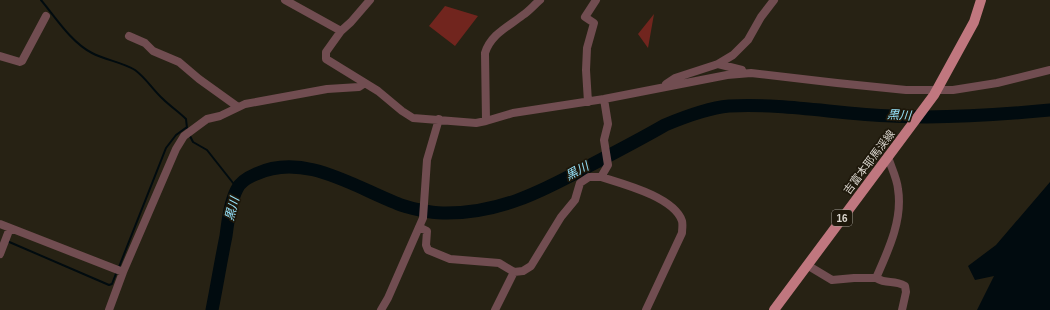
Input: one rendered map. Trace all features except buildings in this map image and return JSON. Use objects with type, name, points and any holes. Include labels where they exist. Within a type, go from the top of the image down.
[{"type":"main road","name":"吉富本耶馬渓線","points":[[774,310],[935,92],[974,22],[981,0]]},
{"type":"street","points":[[285,0],[341,31]]},
{"type":"street","points":[[370,0],[341,31],[326,52],[326,59],[378,91],[413,118],[476,122],[486,121],[513,113],[588,102],[727,74],[771,75],[837,84],[935,92],[997,83],[1050,70]]},
{"type":"street","points":[[486,121],[485,54],[488,44],[496,35],[540,0]]},
{"type":"street","points":[[588,102],[586,70],[588,48],[594,23],[585,17],[596,0]]},
{"type":"street","points":[[665,86],[666,83],[675,78],[718,64],[732,55],[748,40],[761,17],[774,0]]},
{"type":"street","points":[[0,56],[20,62],[22,61],[46,16]]},
{"type":"street","points":[[129,36],[145,43],[153,51],[179,62],[199,79],[238,107]]},
{"type":"street","points":[[718,64],[742,70],[743,74]]},
{"type":"street","points":[[109,310],[123,272],[180,142],[189,132],[207,119],[220,116],[245,104],[327,89],[359,87],[365,83]]},
{"type":"street","points":[[601,177],[608,165],[604,140],[608,124],[604,99]]},
{"type":"street","points":[[381,310],[388,298],[423,218],[427,160],[439,119]]},
{"type":"street","points":[[876,278],[889,248],[900,206],[898,188],[888,157]]},
{"type":"street","points":[[419,227],[427,230],[426,245],[428,250],[450,259],[498,262],[514,272],[523,271],[531,266],[561,217],[575,200],[580,183],[589,177],[601,177],[643,192],[665,202],[682,220],[683,225],[682,233],[646,310]]},
{"type":"street","points":[[0,224],[123,272]]},
{"type":"street","points":[[0,254],[10,228]]},
{"type":"street","points":[[807,265],[832,280],[876,278],[883,282],[897,281],[905,286],[906,292],[902,310]]},
{"type":"street","points":[[495,310],[514,272]]},
{"type":"shaded area","points":[[1050,182],[1050,310],[977,310],[994,276],[975,280],[968,266],[996,245]]},
{"type":"waterway","points":[[41,0],[77,43],[92,53],[130,67],[139,73],[166,102],[186,119],[187,128]]},
{"type":"waterway","name":"黒川","points":[[212,310],[230,212],[238,186],[250,177],[274,168],[292,167],[310,169],[328,174],[396,203],[413,208],[438,213],[463,212],[482,210],[517,200],[551,186],[665,125],[696,113],[721,107],[749,105],[790,107],[872,115],[912,117],[952,117],[1050,110]]},
{"type":"waterway","points":[[119,267],[166,148],[176,135],[187,127]]},
{"type":"waterway","points":[[189,134],[193,142],[207,150],[237,188]]},
{"type":"waterway","points":[[7,241],[109,285],[112,284],[117,271]]}]
